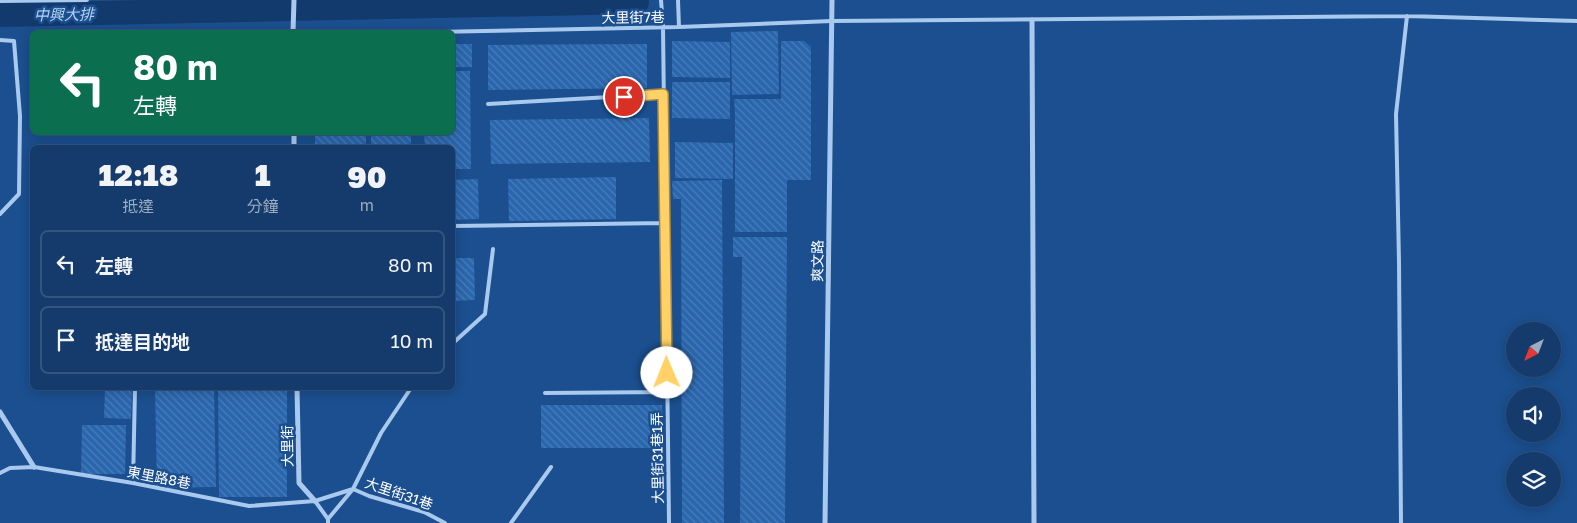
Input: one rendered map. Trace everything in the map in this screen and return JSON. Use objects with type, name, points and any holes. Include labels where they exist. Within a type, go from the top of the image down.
[{"type":"street","points":[[293,30],[294,0]]},
{"type":"street","name":"爽文路","points":[[825,523],[832,0]]},
{"type":"street","points":[[1032,20],[1034,523]]},
{"type":"street","name":"大里街","points":[[298,390],[299,483],[315,501]]},
{"type":"street","points":[[0,412],[34,467]]},
{"type":"lane","points":[[0,1],[87,0]]},
{"type":"lane","name":"大里街31巷1弄","points":[[661,0],[663,27],[669,523]]},
{"type":"lane","points":[[678,0],[679,27]]},
{"type":"lane","points":[[832,21],[1407,16],[1577,21]]},
{"type":"lane","points":[[1401,523],[1396,114],[1407,16]]},
{"type":"lane","name":"大里街7巷","points":[[455,32],[679,27],[832,21]]},
{"type":"lane","points":[[0,40],[14,41],[20,116],[19,194],[0,214]]},
{"type":"lane","points":[[488,104],[663,94]]},
{"type":"lane","points":[[455,226],[664,223]]},
{"type":"lane","points":[[455,341],[485,314],[492,249]]},
{"type":"lane","points":[[133,484],[135,390]]},
{"type":"lane","points":[[328,521],[353,489],[380,433],[411,390]]},
{"type":"lane","points":[[545,394],[667,392]]},
{"type":"lane","name":"東里路8巷","points":[[0,473],[10,468],[34,467],[249,506],[315,501]]},
{"type":"lane","points":[[511,523],[550,467]]},
{"type":"lane","name":"大里街31巷","points":[[315,501],[353,489],[369,496],[424,512],[445,523]]},
{"type":"lane","name":"大里街","points":[[315,501],[328,521]]},
{"type":"building","points":[[778,31],[779,94],[732,95],[731,32]]},
{"type":"building","points":[[672,41],[730,42],[730,78],[672,77]]},
{"type":"building","points":[[781,41],[804,41],[811,47],[811,180],[787,180],[787,232],[735,232],[734,99],[781,99]]},
{"type":"building","points":[[455,44],[472,44],[472,67],[455,67]]},
{"type":"building","points":[[647,44],[647,88],[488,90],[488,45]]},
{"type":"building","points":[[455,71],[470,71],[471,169],[455,169],[455,145],[425,145],[424,135],[455,135]]},
{"type":"building","points":[[672,82],[730,82],[730,119],[672,118]]},
{"type":"building","points":[[649,118],[650,162],[491,164],[490,120]]},
{"type":"building","points":[[315,135],[366,135],[366,145],[315,145]]},
{"type":"building","points":[[371,135],[411,135],[411,145],[371,145]]},
{"type":"building","points":[[675,142],[733,143],[733,179],[675,178]]},
{"type":"building","points":[[616,177],[616,219],[509,221],[508,179]]},
{"type":"building","points":[[478,179],[479,219],[455,220],[455,180]]},
{"type":"building","points":[[722,180],[724,523],[682,523],[681,199],[673,199],[672,181]]},
{"type":"building","points":[[733,237],[787,237],[785,523],[740,523],[742,257],[733,257]]},
{"type":"building","points":[[455,258],[474,258],[475,300],[455,301]]},
{"type":"building","points":[[105,390],[132,390],[131,419],[104,418]]},
{"type":"building","points":[[155,390],[214,390],[216,487],[157,488]]},
{"type":"building","points":[[218,390],[287,390],[287,497],[219,497]]},
{"type":"building","points":[[541,405],[662,405],[663,448],[541,448]]},
{"type":"building","points":[[82,425],[126,425],[125,474],[81,474]]},
{"type":"waterway","name":"中興大排","points":[[0,15],[637,2]]},
{"type":"route","points":[[624,97],[663,94],[667,373]]}]
